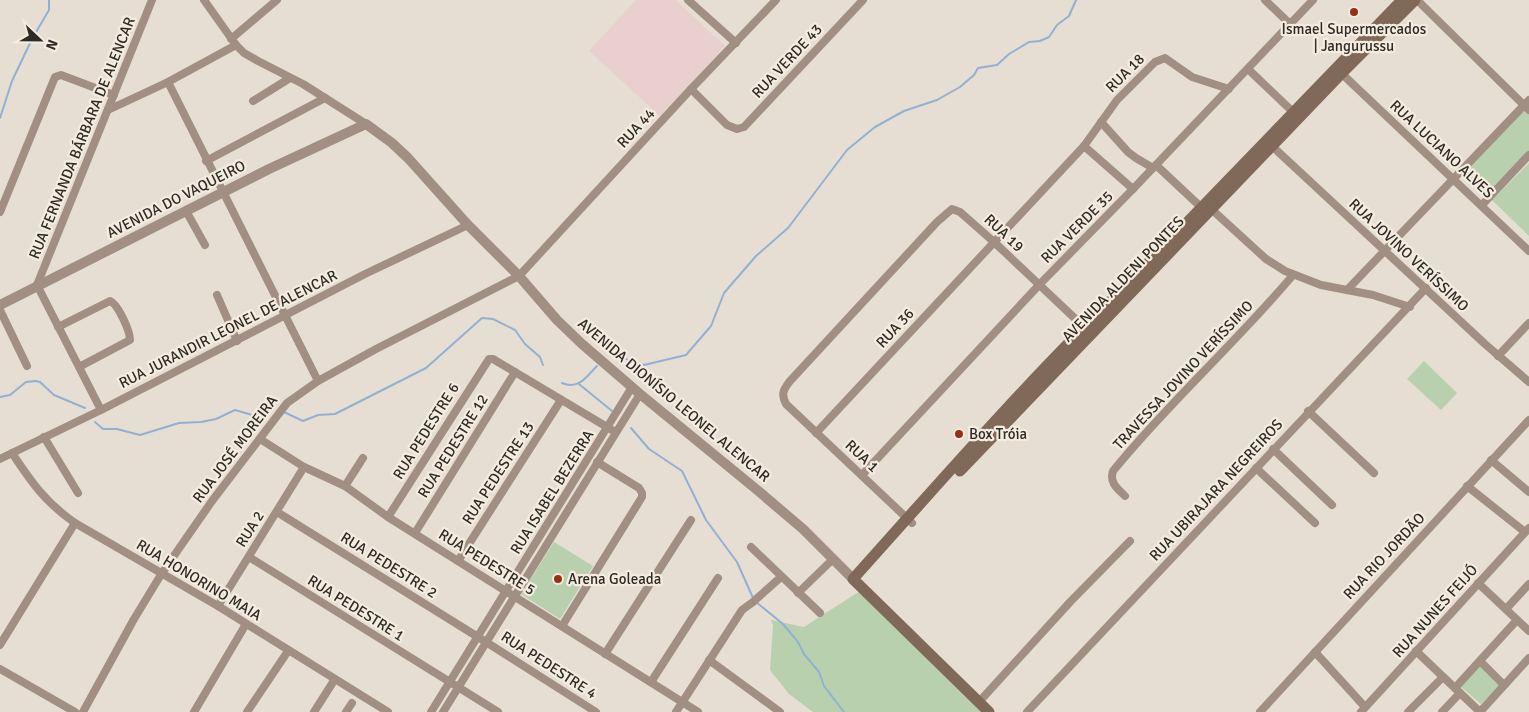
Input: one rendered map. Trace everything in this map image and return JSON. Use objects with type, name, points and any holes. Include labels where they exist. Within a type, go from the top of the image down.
[{"type":"main road","name":"AVENIDA ALDENI PONTES","points":[[856,582],[991,425],[1084,327],[1273,147],[1402,0]]},
{"type":"main road","name":"AVENIDA ALDENI PONTES","points":[[910,521],[998,431],[1207,209],[1293,112],[1416,0]]},
{"type":"main road","name":"AVENIDA DIONÍSIO LEONEL ALENCAR","points":[[856,582],[989,712]]},
{"type":"street","name":"RUA FERNANDA BÁRBARA DE ALENCAR","points":[[37,285],[152,0]]},
{"type":"street","name":"AVENIDA DIONÍSIO LEONEL ALENCAR","points":[[204,0],[233,42],[258,61],[325,98],[366,124],[398,148],[468,225],[519,276],[557,320],[582,344],[636,391],[756,489],[803,530],[856,582]]},
{"type":"street","points":[[108,110],[168,82],[233,42],[277,0]]},
{"type":"street","points":[[688,0],[736,43]]},
{"type":"street","points":[[764,0],[774,3]]},
{"type":"street","name":"RUA VERDE 43","points":[[691,89],[727,125],[742,129],[748,125],[863,0]]},
{"type":"street","points":[[1265,0],[1290,24]]},
{"type":"street","name":"RUA VERDE 35","points":[[862,475],[1039,285],[1133,190],[1313,0]]},
{"type":"street","points":[[1346,290],[1453,178],[1527,105],[1416,0]]},
{"type":"street","name":"RUA 44","points":[[519,276],[691,89],[774,3]]},
{"type":"street","name":"RUA 18","points":[[994,242],[1084,146],[1118,100],[1161,58],[1168,60],[1192,76],[1229,89]]},
{"type":"street","points":[[1248,69],[1293,112]]},
{"type":"street","name":"RUA LUCIANO ALVES","points":[[1339,71],[1529,251]]},
{"type":"street","points":[[0,212],[55,77],[61,75],[114,95]]},
{"type":"street","points":[[253,101],[290,78]]},
{"type":"street","points":[[168,82],[318,382]]},
{"type":"street","points":[[206,161],[325,98]]},
{"type":"street","points":[[1101,122],[1128,152],[1136,158],[1155,166],[1266,259],[1293,275],[1321,285],[1390,300],[1410,307]]},
{"type":"street","name":"AVENIDA DO VAQUEIRO","points":[[0,305],[223,192],[366,124]]},
{"type":"street","points":[[1084,146],[1133,190]]},
{"type":"street","name":"RUA JOVINO VERÍSSIMO","points":[[1273,147],[1498,356],[1529,382]]},
{"type":"street","points":[[1482,205],[1529,155]]},
{"type":"street","name":"RUA 19","points":[[792,410],[784,399],[783,390],[931,229],[952,209],[960,212],[994,242],[1084,327]]},
{"type":"street","points":[[186,211],[204,245]]},
{"type":"street","name":"RUA JURANDIR LEONEL DE ALENCAR","points":[[0,459],[100,410],[365,274],[468,225]]},
{"type":"street","name":"RUA 36","points":[[816,434],[994,242]]},
{"type":"street","name":"TRAVESSA JOVINO VERÍSSIMO","points":[[1125,496],[1114,484],[1111,476],[1112,471],[1293,275]]},
{"type":"street","name":"RUA JOSÉ MOREIRA","points":[[83,712],[134,619],[162,573],[282,408],[318,382],[519,276]]},
{"type":"street","points":[[37,285],[100,410]]},
{"type":"street","name":"RUA UBIRAJARA NEGREIROS","points":[[1028,712],[1426,288]]},
{"type":"street","points":[[217,295],[237,340]]},
{"type":"street","points":[[58,327],[110,301],[115,303],[130,334],[130,340],[79,367]]},
{"type":"street","points":[[0,310],[27,366]]},
{"type":"street","points":[[1498,356],[1529,323]]},
{"type":"street","name":"RUA PEDESTRE 6","points":[[388,517],[488,360],[493,359],[515,372]]},
{"type":"street","points":[[515,372],[616,432]]},
{"type":"street","name":"RUA PEDESTRE 12","points":[[415,533],[515,372]]},
{"type":"street","name":"RUA ISABEL BEZERRA","points":[[431,712],[608,427],[636,391]]},
{"type":"street","name":"RUA ISABEL BEZERRA","points":[[443,712],[616,432],[636,391]]},
{"type":"street","name":"RUA PEDESTRE 13","points":[[458,561],[561,400]]},
{"type":"street","name":"RUA 1","points":[[792,410],[910,521]]},
{"type":"street","points":[[1308,412],[1374,473]]},
{"type":"street","name":"RUA RIO JORDÃO","points":[[1260,712],[1529,420]]},
{"type":"street","points":[[44,437],[78,493]]},
{"type":"street","name":"RUA PEDESTRE 5","points":[[260,439],[304,467],[345,486],[388,517],[698,712]]},
{"type":"street","points":[[1273,450],[1332,505]]},
{"type":"street","name":"RUA HONORINO MAIA","points":[[12,453],[33,484],[46,499],[75,522],[218,606],[388,712]]},
{"type":"street","points":[[345,486],[363,458]]},
{"type":"street","points":[[1492,460],[1529,492]]},
{"type":"street","points":[[562,626],[642,497],[639,488],[597,462]]},
{"type":"street","name":"RUA 2","points":[[218,606],[304,467]]},
{"type":"street","points":[[1256,468],[1315,523]]},
{"type":"street","points":[[1467,486],[1527,530]]},
{"type":"street","name":"RUA PEDESTRE 2","points":[[277,512],[486,642]]},
{"type":"street","points":[[606,654],[691,520]]},
{"type":"street","points":[[0,645],[75,522]]},
{"type":"street","name":"RUA NUNES FEIJÓ","points":[[1363,710],[1527,530]]},
{"type":"street","points":[[978,702],[1071,601],[1130,541]]},
{"type":"street","points":[[751,547],[820,613]]},
{"type":"street","name":"RUA PEDESTRE 1","points":[[249,557],[498,712]]},
{"type":"street","points":[[798,593],[832,560]]},
{"type":"street","points":[[676,712],[742,610],[754,602],[781,577]]},
{"type":"street","points":[[651,682],[718,578]]},
{"type":"street","points":[[1478,583],[1529,631]]},
{"type":"street","points":[[1506,609],[1529,584]]},
{"type":"street","points":[[1442,712],[1480,661],[1518,620]]},
{"type":"street","points":[[194,712],[246,624]]},
{"type":"street","name":"RUA PEDESTRE 4","points":[[486,642],[596,712]]},
{"type":"street","points":[[247,712],[288,651]]},
{"type":"street","points":[[1315,652],[1363,710]]},
{"type":"street","points":[[1416,652],[1480,712],[1529,658]]},
{"type":"street","points":[[709,660],[780,712]]},
{"type":"street","points":[[1480,661],[1504,686]]},
{"type":"street","points":[[0,670],[75,712]]},
{"type":"street","points":[[1408,712],[1443,677]]},
{"type":"street","points":[[314,712],[335,679]]},
{"type":"street","points":[[346,712],[352,702]]},
{"type":"shaded area","points":[[636,0],[676,0],[725,46],[660,116],[589,51]]},
{"type":"green space","points":[[1525,109],[1529,113],[1529,152],[1486,197],[1463,174]]},
{"type":"green space","points":[[1529,163],[1529,236],[1492,200]]},
{"type":"green space","points":[[1424,361],[1457,393],[1441,410],[1407,379]]},
{"type":"green space","name":"Arena Goleada","points":[[554,542],[593,566],[560,619],[521,594]]},
{"type":"green space","points":[[860,591],[985,712],[813,712],[789,694],[770,670],[773,625],[771,620],[804,627]]},
{"type":"green space","points":[[1479,665],[1499,683],[1499,686],[1481,704],[1461,687]]},
{"type":"waterway","points":[[0,118],[12,81],[32,39],[49,10],[49,0]]},
{"type":"waterway","points":[[613,355],[644,365],[686,355],[711,326],[724,293],[756,256],[788,228],[847,150],[875,127],[904,111],[937,100],[960,87],[974,75],[978,68],[997,65],[1009,54],[1029,42],[1040,41],[1049,37],[1057,25],[1069,16],[1076,0]]},
{"type":"waterway","points":[[284,412],[303,421],[318,415],[335,414],[426,368],[482,318],[493,319],[515,330],[525,344],[540,357],[543,365]]},
{"type":"waterway","points":[[562,383],[568,385],[578,384],[597,366]]},
{"type":"waterway","points":[[0,397],[10,395],[26,382],[36,381],[40,382],[54,395],[85,408]]},
{"type":"waterway","points":[[579,384],[612,411]]},
{"type":"waterway","points":[[95,422],[103,429],[117,429],[140,435],[179,423],[216,419],[235,410],[259,417],[266,417]]},
{"type":"waterway","points":[[631,428],[649,449],[682,471],[706,520],[737,562],[753,598]]},
{"type":"waterway","points":[[756,602],[783,624],[798,642],[804,654],[819,672],[824,686],[844,712]]},
{"type":"place","name":"Ismael Supermercados | Jangurussu","points":[[1354,12]]},
{"type":"place","name":"Box Tróia","points":[[959,434]]},
{"type":"place","name":"Arena Goleada","points":[[558,579]]}]
